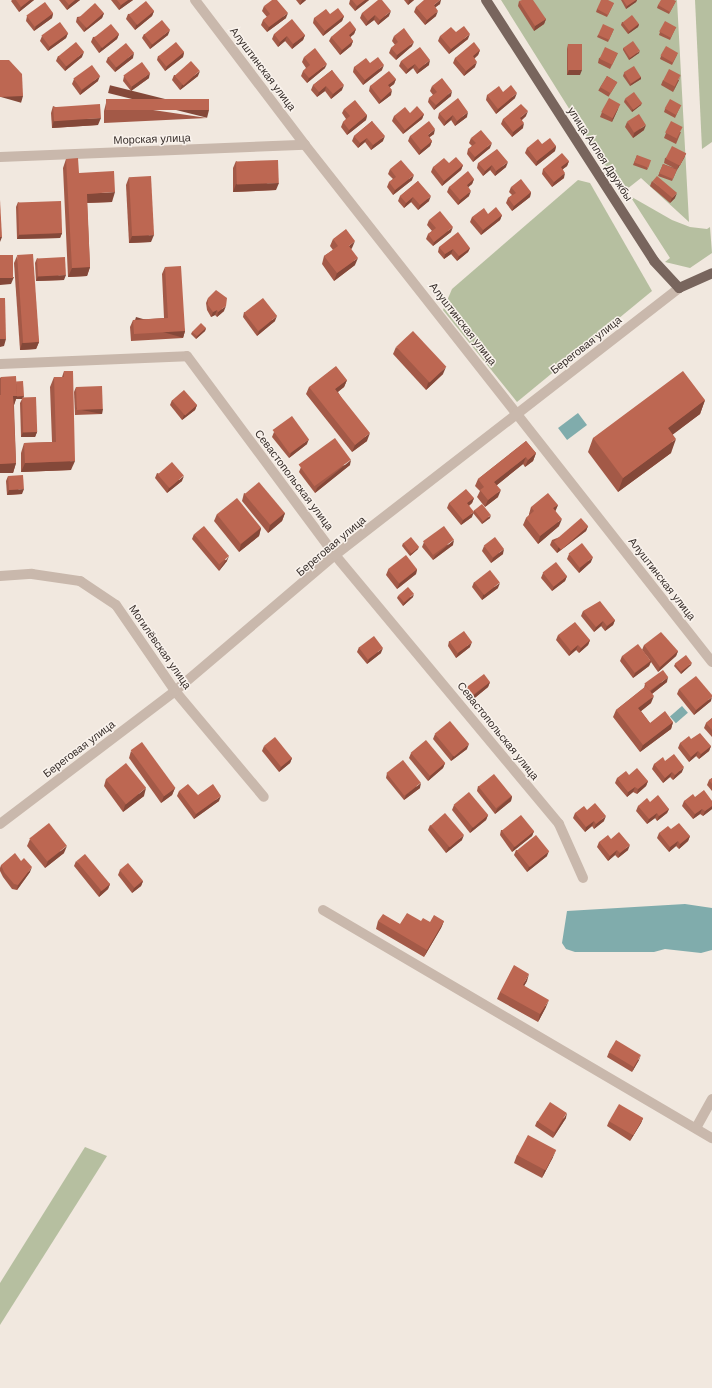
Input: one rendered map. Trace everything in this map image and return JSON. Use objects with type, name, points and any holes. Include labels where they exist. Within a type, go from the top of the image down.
[{"type":"main road","name":"улица Аллея Дружбы","points":[[486,0],[654,261],[679,288]]},
{"type":"main road","points":[[679,288],[712,274]]},
{"type":"street","name":"Алуштинская улица","points":[[195,0],[305,145],[518,413],[712,662]]},
{"type":"street","name":"Морская улица","points":[[0,157],[305,145]]},
{"type":"street","name":"Береговая улица","points":[[0,824],[175,691],[336,555],[679,288]]},
{"type":"street","name":"Севастопольская улица","points":[[0,364],[187,356],[336,555],[559,824],[583,878]]},
{"type":"street","name":"Могилёвская улица","points":[[0,576],[32,574],[80,581],[116,604],[175,691],[264,797]]},
{"type":"street","points":[[323,910],[712,1138]]},
{"type":"street","points":[[696,1128],[712,1098]]},
{"type":"green space","points":[[501,0],[677,0],[689,222],[641,178],[622,193]]},
{"type":"green space","points":[[695,0],[712,0],[712,142],[702,149]]},
{"type":"green space","points":[[578,180],[590,183],[652,291],[517,402],[443,310],[452,289]]},
{"type":"green space","points":[[630,196],[672,220],[690,227],[707,229],[710,227],[712,253],[690,268],[665,262],[670,258]]},
{"type":"green space","points":[[85,1147],[107,1156],[0,1325],[0,1283]]},
{"type":"water","points":[[578,413],[587,425],[567,440],[558,428]]},
{"type":"water","points":[[682,706],[688,713],[676,723],[670,716]]},
{"type":"water","points":[[685,904],[712,908],[712,950],[701,953],[665,949],[654,952],[575,952],[566,949],[562,943],[567,911]]},
{"type":"building","points":[[16,0],[30,0],[21,7]]},
{"type":"building","points":[[65,0],[75,0],[69,5]]},
{"type":"building","points":[[117,0],[128,0],[121,5]]},
{"type":"building","points":[[272,0],[277,0],[288,13],[269,27],[263,20],[270,14],[264,6]]},
{"type":"building","points":[[352,0],[365,0],[357,6]]},
{"type":"building","points":[[378,0],[382,0],[391,11],[380,20],[375,15],[368,21],[362,13]]},
{"type":"building","points":[[424,0],[440,0],[434,5],[438,11],[427,20],[416,7]]},
{"type":"building","points":[[533,0],[546,19],[535,26],[519,1]]},
{"type":"building","points":[[601,0],[608,0],[614,3],[608,15],[597,9]]},
{"type":"building","points":[[623,0],[636,0],[627,6]]},
{"type":"building","points":[[661,0],[676,1],[670,12],[658,5]]},
{"type":"building","points":[[146,1],[154,11],[137,25],[129,15]]},
{"type":"building","points":[[45,2],[53,13],[35,27],[26,16]]},
{"type":"building","points":[[95,3],[104,13],[87,28],[78,18]]},
{"type":"building","points":[[338,8],[344,16],[325,31],[314,18],[326,9],[330,14]]},
{"type":"building","points":[[632,15],[639,24],[629,31],[623,22]]},
{"type":"building","points":[[292,19],[305,35],[293,44],[287,36],[280,42],[274,34]]},
{"type":"building","points":[[162,20],[170,30],[152,45],[144,34]]},
{"type":"building","points":[[350,21],[356,29],[349,35],[353,41],[342,50],[331,37]]},
{"type":"building","points":[[665,21],[676,27],[671,38],[659,31]]},
{"type":"building","points":[[60,22],[68,33],[50,47],[41,36]]},
{"type":"building","points":[[111,24],[119,34],[102,48],[94,38]]},
{"type":"building","points":[[603,24],[614,29],[609,40],[598,35]]},
{"type":"building","points":[[464,26],[470,34],[451,49],[440,36],[451,27],[456,32]]},
{"type":"building","points":[[404,28],[414,42],[397,55],[391,48],[398,42],[394,36]]},
{"type":"building","points":[[633,41],[640,51],[630,58],[623,48]]},
{"type":"building","points":[[76,42],[84,52],[66,67],[58,56]]},
{"type":"building","points":[[176,42],[184,52],[166,67],[158,56]]},
{"type":"building","points":[[474,42],[480,50],[473,56],[477,62],[466,71],[455,58]]},
{"type":"building","points":[[126,43],[134,53],[116,68],[108,57]]},
{"type":"building","points":[[568,44],[582,44],[582,70],[568,70]]},
{"type":"building","points":[[666,46],[678,53],[673,63],[660,56]]},
{"type":"building","points":[[420,47],[430,60],[419,69],[415,64],[408,69],[401,61]]},
{"type":"building","points":[[605,47],[618,53],[612,65],[600,59]]},
{"type":"building","points":[[315,48],[327,64],[309,78],[303,71],[310,65],[304,57]]},
{"type":"building","points":[[378,57],[384,65],[365,80],[354,67],[366,58],[370,63]]},
{"type":"building","points":[[0,60],[9,60],[22,74],[23,96],[0,97]]},
{"type":"building","points":[[191,61],[200,71],[183,85],[175,76]]},
{"type":"building","points":[[142,62],[150,73],[132,87],[123,76]]},
{"type":"building","points":[[92,65],[100,76],[82,90],[73,79]]},
{"type":"building","points":[[634,66],[641,77],[631,83],[624,72]]},
{"type":"building","points":[[669,69],[681,75],[675,86],[663,81]]},
{"type":"building","points":[[332,70],[344,85],[333,94],[326,86],[319,92],[313,85]]},
{"type":"building","points":[[389,71],[396,79],[388,85],[392,90],[381,100],[370,86]]},
{"type":"building","points":[[607,76],[617,82],[611,93],[600,87]]},
{"type":"building","points":[[442,78],[452,91],[436,105],[429,98],[437,92],[432,86]]},
{"type":"building","points":[[511,85],[517,93],[498,109],[487,95],[499,86],[503,92]]},
{"type":"building","points":[[634,92],[642,103],[633,110],[625,98]]},
{"type":"building","points":[[458,98],[468,112],[457,121],[453,115],[446,121],[439,113]]},
{"type":"building","points":[[609,98],[620,104],[613,118],[601,112]]},
{"type":"building","points":[[106,99],[209,99],[209,110],[106,110]]},
{"type":"building","points":[[670,99],[681,105],[676,115],[665,109]]},
{"type":"building","points":[[355,100],[367,115],[349,130],[343,122],[350,116],[344,109]]},
{"type":"building","points":[[100,104],[101,118],[54,121],[53,107]]},
{"type":"building","points":[[521,104],[528,111],[520,118],[524,123],[513,132],[503,119]]},
{"type":"building","points":[[417,106],[424,114],[405,130],[394,116],[405,107],[410,113]]},
{"type":"building","points":[[639,114],[646,125],[634,132],[627,121]]},
{"type":"building","points":[[372,121],[385,136],[373,145],[367,138],[360,143],[354,136]]},
{"type":"building","points":[[429,121],[435,129],[428,135],[432,141],[421,150],[410,136]]},
{"type":"building","points":[[671,121],[683,127],[677,138],[665,133]]},
{"type":"building","points":[[481,130],[492,143],[475,157],[468,149],[476,143],[471,138]]},
{"type":"building","points":[[550,138],[556,146],[537,161],[527,148],[538,139],[542,144]]},
{"type":"building","points":[[672,146],[686,153],[680,166],[666,158]]},
{"type":"building","points":[[497,149],[508,162],[496,171],[492,165],[485,171],[478,163]]},
{"type":"building","points":[[562,153],[569,161],[561,167],[565,173],[554,182],[543,169]]},
{"type":"building","points":[[637,155],[651,160],[648,168],[634,163]]},
{"type":"building","points":[[456,157],[463,165],[444,181],[433,167],[444,158],[449,163]]},
{"type":"building","points":[[78,158],[79,173],[114,171],[115,192],[87,194],[90,267],[72,268],[66,159]]},
{"type":"building","points":[[278,160],[279,183],[237,184],[236,161]]},
{"type":"building","points":[[401,160],[414,175],[395,190],[389,182],[396,177],[390,169]]},
{"type":"building","points":[[663,164],[677,170],[673,179],[659,173]]},
{"type":"building","points":[[468,171],[474,179],[467,185],[471,191],[460,200],[449,187]]},
{"type":"building","points":[[151,176],[154,235],[132,236],[129,177]]},
{"type":"building","points":[[657,176],[677,193],[672,198],[653,181]]},
{"type":"building","points":[[521,179],[531,192],[514,206],[508,198],[516,193],[511,187]]},
{"type":"building","points":[[418,181],[431,196],[420,205],[413,197],[406,203],[400,196]]},
{"type":"building","points":[[0,200],[2,237],[0,237]]},
{"type":"building","points":[[61,201],[62,233],[19,234],[18,203]]},
{"type":"building","points":[[496,207],[502,215],[483,230],[472,217],[484,208],[488,214]]},
{"type":"building","points":[[440,211],[453,227],[434,242],[428,234],[436,228],[429,220]]},
{"type":"building","points":[[346,229],[355,241],[349,246],[358,258],[337,273],[324,256],[338,246],[333,239]]},
{"type":"building","points":[[458,232],[470,248],[459,256],[453,249],[445,254],[439,247]]},
{"type":"building","points":[[33,254],[39,342],[23,343],[17,255]]},
{"type":"building","points":[[0,255],[13,255],[13,278],[0,278]]},
{"type":"building","points":[[65,257],[66,275],[38,276],[37,258]]},
{"type":"building","points":[[181,266],[185,331],[134,334],[133,320],[168,318],[165,267]]},
{"type":"building","points":[[216,290],[227,298],[226,306],[218,312],[217,310],[213,312],[208,305],[208,298]]},
{"type":"building","points":[[0,298],[5,298],[6,339],[0,339]]},
{"type":"building","points":[[263,298],[277,316],[258,331],[244,313]]},
{"type":"building","points":[[201,323],[206,328],[197,336],[192,332]]},
{"type":"building","points":[[413,331],[446,367],[430,383],[396,347]]},
{"type":"building","points":[[336,366],[347,380],[335,389],[370,433],[355,445],[309,387]]},
{"type":"building","points":[[64,371],[73,371],[75,461],[25,463],[24,443],[56,442],[54,377],[64,377]]},
{"type":"building","points":[[683,371],[705,400],[668,428],[676,439],[623,478],[593,438]]},
{"type":"building","points":[[16,376],[17,396],[13,396],[16,463],[0,464],[1,377]]},
{"type":"building","points":[[16,381],[23,381],[24,396],[17,396]]},
{"type":"building","points":[[102,386],[103,409],[77,410],[76,387]]},
{"type":"building","points":[[184,390],[197,405],[185,416],[172,400]]},
{"type":"building","points":[[22,397],[36,397],[37,432],[23,432]]},
{"type":"building","points":[[292,416],[309,439],[290,454],[273,430]]},
{"type":"building","points":[[335,438],[351,460],[314,486],[299,464]]},
{"type":"building","points":[[526,441],[536,453],[528,460],[526,457],[494,482],[501,490],[488,500],[480,490],[484,487],[478,479]]},
{"type":"building","points":[[172,462],[184,476],[169,488],[158,474]]},
{"type":"building","points":[[23,475],[24,489],[9,490],[8,476]]},
{"type":"building","points":[[259,482],[285,513],[270,525],[244,494]]},
{"type":"building","points":[[466,489],[474,498],[467,503],[474,512],[463,520],[449,503]]},
{"type":"building","points":[[548,493],[558,505],[553,508],[562,519],[540,536],[526,518],[534,511],[531,507]]},
{"type":"building","points":[[237,498],[261,528],[241,544],[217,514]]},
{"type":"building","points":[[482,504],[491,515],[483,521],[474,510]]},
{"type":"building","points":[[581,518],[588,526],[561,550],[554,542]]},
{"type":"building","points":[[204,526],[229,556],[219,564],[194,534]]},
{"type":"building","points":[[444,526],[454,540],[433,555],[423,541]]},
{"type":"building","points":[[411,537],[419,547],[411,553],[403,543]]},
{"type":"building","points":[[495,537],[504,549],[493,557],[484,545]]},
{"type":"building","points":[[582,543],[593,557],[580,568],[569,553]]},
{"type":"building","points":[[406,555],[417,569],[399,583],[388,569]]},
{"type":"building","points":[[556,562],[567,576],[554,587],[543,572]]},
{"type":"building","points":[[490,570],[500,583],[484,595],[474,582]]},
{"type":"building","points":[[408,587],[414,594],[404,602],[398,596]]},
{"type":"building","points":[[600,601],[615,620],[607,626],[603,621],[596,627],[583,611]]},
{"type":"building","points":[[575,622],[590,640],[581,648],[578,645],[571,651],[558,635]]},
{"type":"building","points":[[464,631],[472,642],[458,653],[449,642]]},
{"type":"building","points":[[661,632],[678,651],[660,667],[644,645]]},
{"type":"building","points":[[374,636],[383,648],[368,659],[359,647]]},
{"type":"building","points":[[638,644],[651,661],[635,673],[622,656]]},
{"type":"building","points":[[686,655],[692,663],[681,671],[675,663]]},
{"type":"building","points":[[663,670],[668,677],[650,691],[644,684]]},
{"type":"building","points":[[484,674],[490,682],[472,695],[466,687]]},
{"type":"building","points":[[696,676],[712,695],[712,697],[696,710],[679,689]]},
{"type":"building","points":[[646,686],[654,696],[638,708],[650,723],[665,711],[673,722],[643,745],[616,710]]},
{"type":"building","points":[[712,718],[712,730],[706,723]]},
{"type":"building","points":[[450,721],[469,744],[454,757],[435,734]]},
{"type":"building","points":[[700,733],[711,746],[701,754],[698,751],[691,757],[680,743],[689,736],[691,739]]},
{"type":"building","points":[[275,737],[292,758],[281,767],[264,746]]},
{"type":"building","points":[[426,740],[445,763],[430,776],[411,753]]},
{"type":"building","points":[[142,742],[176,788],[164,796],[131,750]]},
{"type":"building","points":[[674,754],[684,767],[675,775],[672,772],[665,778],[654,764],[663,757],[665,761]]},
{"type":"building","points":[[403,760],[421,783],[404,796],[386,773]]},
{"type":"building","points":[[126,763],[146,788],[126,804],[106,779]]},
{"type":"building","points":[[637,768],[648,781],[638,789],[635,787],[628,792],[617,778],[626,771],[629,775]]},
{"type":"building","points":[[494,774],[512,796],[496,808],[478,787]]},
{"type":"building","points":[[188,784],[198,795],[213,784],[221,796],[196,814],[179,791]]},
{"type":"building","points":[[704,790],[712,801],[712,806],[705,811],[702,809],[695,814],[684,801],[693,794],[695,797]]},
{"type":"building","points":[[469,792],[488,815],[473,828],[454,805]]},
{"type":"building","points":[[658,795],[669,809],[659,816],[657,813],[649,819],[638,806],[647,798],[650,802]]},
{"type":"building","points":[[595,803],[606,816],[596,824],[594,821],[586,827],[575,813],[584,806],[587,810]]},
{"type":"building","points":[[445,813],[464,835],[450,847],[431,825]]},
{"type":"building","points":[[521,815],[534,831],[515,847],[502,831]]},
{"type":"building","points":[[49,823],[67,846],[47,861],[29,838]]},
{"type":"building","points":[[679,823],[690,836],[680,844],[678,841],[670,847],[659,833],[668,826],[671,829]]},
{"type":"building","points":[[619,832],[630,845],[620,853],[617,850],[610,856],[599,842],[608,835],[611,839]]},
{"type":"building","points":[[536,835],[549,851],[530,867],[517,851]]},
{"type":"building","points":[[15,853],[21,861],[24,858],[32,867],[18,885],[14,884],[4,872],[1,865]]},
{"type":"building","points":[[85,854],[110,884],[102,891],[77,861]]},
{"type":"building","points":[[128,863],[143,881],[134,888],[120,870]]},
{"type":"building","points":[[407,913],[421,921],[423,918],[430,922],[434,915],[444,921],[427,950],[378,921],[383,914],[400,924]]},
{"type":"building","points":[[514,965],[529,974],[523,985],[549,1000],[540,1014],[500,992]]},
{"type":"building","points":[[616,1040],[641,1055],[634,1067],[609,1052]]},
{"type":"building","points":[[550,1102],[567,1113],[554,1132],[537,1121]]},
{"type":"building","points":[[619,1104],[643,1118],[633,1135],[609,1121]]},
{"type":"building","points":[[528,1135],[556,1150],[545,1170],[517,1155]]}]
